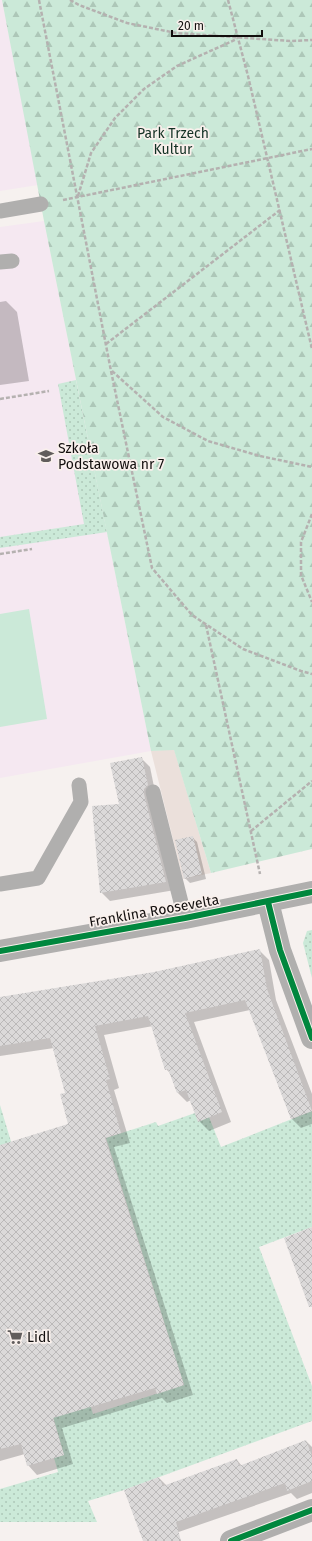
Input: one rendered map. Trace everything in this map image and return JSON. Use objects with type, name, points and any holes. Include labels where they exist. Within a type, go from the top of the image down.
[{"type":"street","name":"Franklina Roosevelta","points":[[0,951],[185,918],[312,892]]},
{"type":"street","points":[[268,902],[280,950],[312,1038]]},
{"type":"street","points":[[231,1541],[312,1510]]},
{"type":"lane","points":[[0,211],[41,204]]},
{"type":"lane","points":[[0,884],[38,878],[82,802],[79,785]]},
{"type":"lane","points":[[153,792],[185,918]]},
{"type":"path","points":[[39,0],[111,371],[152,568],[192,616],[243,650],[312,674]]},
{"type":"path","points":[[40,4],[43,0]]},
{"type":"path","points":[[70,0],[79,5],[127,23],[176,33],[290,41],[312,40]]},
{"type":"path","points":[[228,0],[280,210],[312,349]]},
{"type":"path","points":[[78,197],[91,153],[115,118],[144,89],[177,66],[238,38]]},
{"type":"path","points":[[41,204],[312,149]]},
{"type":"path","points":[[106,344],[280,210]]},
{"type":"path","points":[[111,371],[163,417],[208,441],[260,456],[312,467]]},
{"type":"path","points":[[0,399],[49,391]]},
{"type":"path","points":[[312,514],[301,542],[301,576],[312,602]]},
{"type":"path","points":[[0,554],[32,548]]},
{"type":"path","points":[[206,624],[260,874]]},
{"type":"path","points":[[251,831],[312,781]]},
{"type":"shaded area","points":[[0,0],[2,0],[38,185],[0,191]]},
{"type":"shaded area","name":"Szkoła Podstawowa nr 7","points":[[44,221],[151,751],[0,778],[0,227]]},
{"type":"shaded area","points":[[174,749],[211,873],[183,879],[151,751]]},
{"type":"green space","name":"Park Trzech Kultur","points":[[2,0],[312,0],[312,849],[211,873],[174,750],[151,751],[44,221]]},
{"type":"green space","points":[[76,380],[107,532],[0,548],[0,537],[84,524],[58,384]]},
{"type":"green space","points":[[29,609],[47,719],[0,727],[0,614]]},
{"type":"green space","points":[[312,930],[312,978],[303,943],[307,931]]},
{"type":"green space","points":[[0,1105],[93,1414],[184,1385],[106,1138],[156,1122],[158,1126],[195,1113],[209,1117],[221,1147],[312,1111],[312,1227],[259,1247],[312,1386],[312,1421],[124,1490],[88,1501],[97,1522],[0,1522],[0,1489],[58,1472],[54,1458],[64,1455],[0,1231]]},
{"type":"building","points":[[142,757],[148,785],[144,789],[144,794],[166,882],[100,893],[92,806],[119,804],[110,763]]},
{"type":"building","points":[[193,836],[202,874],[184,879],[175,840]]},
{"type":"building","points":[[260,949],[267,989],[312,1111],[291,1119],[245,1000],[185,1013],[222,1112],[198,1122],[186,1090],[177,1093],[168,1069],[165,1070],[148,1016],[95,1026],[110,1079],[106,1080],[121,1133],[105,1138],[184,1385],[157,1394],[155,1388],[53,1418],[64,1455],[27,1466],[21,1444],[0,1449],[0,1145],[68,1124],[60,1094],[65,1093],[50,1038],[0,1046],[0,997],[154,972]]},
{"type":"building","points":[[312,1227],[312,1307],[309,1307],[284,1238]]},
{"type":"building","points":[[306,1440],[312,1456],[312,1481],[287,1491],[285,1483],[176,1522],[181,1541],[143,1541],[124,1490],[159,1477],[163,1486],[237,1459],[239,1466]]},
{"type":"cycle path","points":[[0,951],[185,918],[312,892]]},
{"type":"cycle path","points":[[268,902],[280,950],[312,1038]]},
{"type":"cycle path","points":[[231,1541],[312,1510]]},
{"type":"place","name":"Szkoła Podstawowa nr 7","points":[[46,456]]},
{"type":"place","name":"Lidl","points":[[15,1337]]}]
